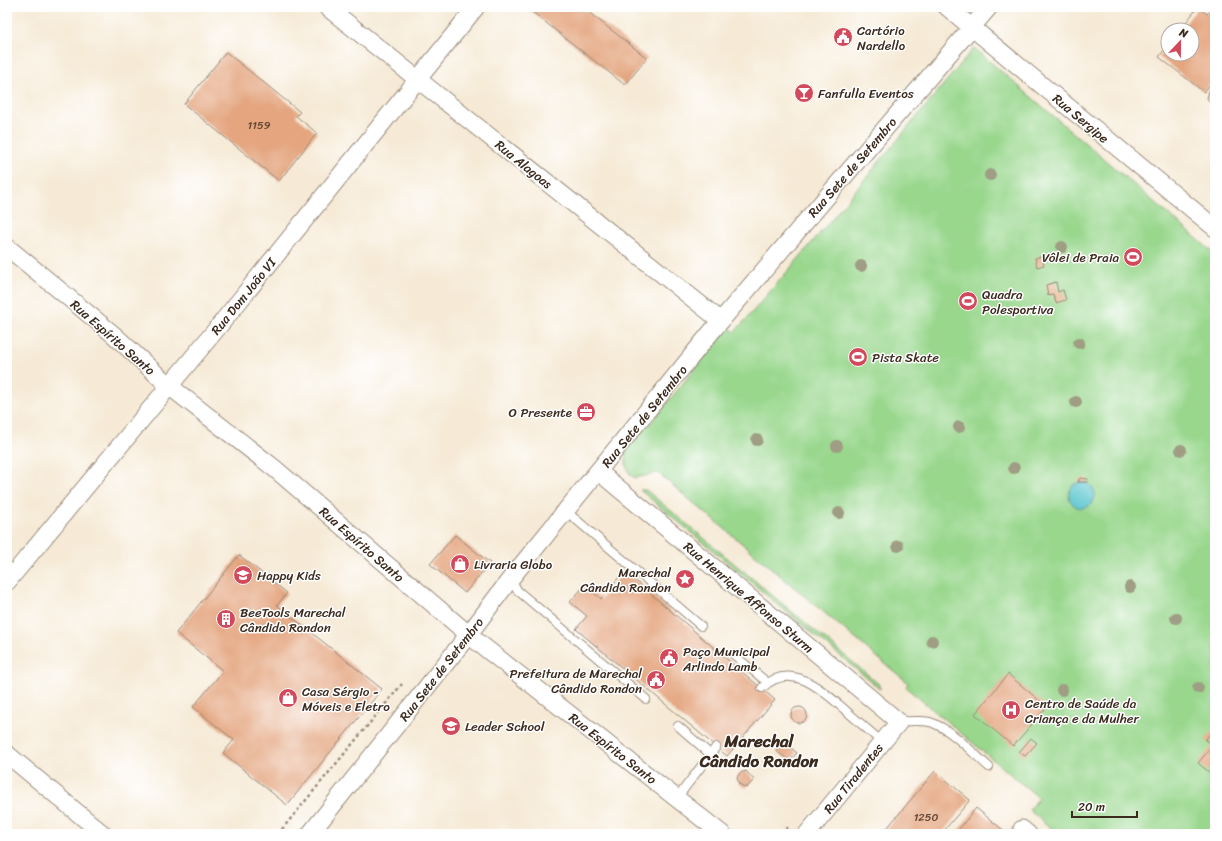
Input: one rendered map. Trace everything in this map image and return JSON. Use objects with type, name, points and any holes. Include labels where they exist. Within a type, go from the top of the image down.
[{"type":"street","name":"Rua Alagoas","points":[[327,7],[720,321]]},
{"type":"street","name":"Rua Dom João VI","points":[[7,582],[168,385],[219,326],[476,7]]},
{"type":"street","name":"Rua Sergipe","points":[[947,7],[1215,228]]},
{"type":"street","name":"Rua Sete de Setembro","points":[[310,834],[469,634],[511,578],[599,472],[720,321],[989,7]]},
{"type":"street","name":"Rua Espírito Santo","points":[[7,247],[114,335],[168,385],[274,468],[469,634],[722,834]]},
{"type":"street","name":"Rua Henrique Affonso Sturm","points":[[599,472],[899,722]]},
{"type":"street","name":"Rua Tiradentes","points":[[807,834],[899,722]]},
{"type":"street","points":[[7,754],[103,834]]},
{"type":"lane","points":[[566,511],[701,626]]},
{"type":"lane","points":[[511,578],[517,590],[646,699]]},
{"type":"lane","points":[[734,654],[765,686],[772,680],[782,678],[797,677],[809,681],[821,689],[882,742]]},
{"type":"lane","points":[[899,722],[930,722],[949,732],[990,767]]},
{"type":"lane","points":[[678,726],[710,754]]},
{"type":"lane","points":[[677,798],[716,747]]},
{"type":"green space","points":[[974,48],[1215,254],[1215,834],[1058,834],[1029,810],[1039,798],[909,690],[906,687],[908,683],[658,473],[635,478],[627,469],[627,446],[641,425],[649,425],[729,327],[735,332],[805,251]]},
{"type":"green space","points":[[640,490],[646,490],[880,685],[880,689]]},
{"type":"water","points":[[1082,482],[1091,486],[1095,495],[1091,504],[1082,508],[1073,504],[1069,495],[1073,486]]},
{"type":"building","points":[[526,7],[582,7],[647,58],[625,85]]},
{"type":"building","points":[[1198,7],[1207,14],[1215,7],[1215,78],[1204,92],[1165,62],[1200,62],[1200,22],[1186,22]]},
{"type":"building","points":[[226,52],[300,112],[296,116],[317,133],[279,181],[184,104]]},
{"type":"building","points":[[1215,81],[1215,111],[1207,98],[1212,82]]},
{"type":"building","points":[[1052,254],[1053,258],[1043,260],[1044,265],[1037,267],[1035,258]]},
{"type":"building","points":[[1056,282],[1058,292],[1063,290],[1066,300],[1056,303],[1053,294],[1048,295],[1046,285]]},
{"type":"building","points":[[1080,478],[1088,479],[1087,482],[1078,482]]},
{"type":"building","name":"Livraria Globo","points":[[455,535],[490,563],[465,593],[430,564]]},
{"type":"building","name":"Casa Sérgio - Móveis e Eletro","points":[[239,555],[287,593],[277,605],[382,689],[287,805],[223,753],[234,740],[193,707],[223,671],[176,633]]},
{"type":"building","name":"Paço Municipal Arlindo Lamb","points":[[624,571],[775,700],[727,756],[576,629],[587,616],[570,602],[585,585],[601,599]]},
{"type":"building","name":"Centro de Saúde da Criança e da Mulher","points":[[1008,674],[1047,707],[1013,746],[975,714]]},
{"type":"building","points":[[799,707],[806,712],[807,715],[802,722],[799,723],[792,718],[791,715],[796,708]]},
{"type":"building","points":[[1215,728],[1215,777],[1198,763],[1213,745],[1205,740]]},
{"type":"building","points":[[1031,738],[1037,743],[1025,756],[1019,752]]},
{"type":"building","points":[[783,741],[797,753],[790,761],[776,751]]},
{"type":"building","points":[[746,771],[754,780],[746,788],[739,784],[737,777],[740,773]]},
{"type":"building","points":[[935,771],[970,800],[941,834],[882,834]]},
{"type":"building","points":[[976,808],[1008,834],[955,834]]},
{"type":"place","name":"Cartório Nardello","points":[[843,37]]},
{"type":"place","name":"Fanfulla Eventos","points":[[804,93]]},
{"type":"place","name":"Vôlei de Praia","points":[[1133,257]]},
{"type":"place","name":"Quadra Polesportiva","points":[[968,301]]},
{"type":"place","name":"Pista Skate","points":[[858,357]]},
{"type":"place","name":"O Presente","points":[[586,412]]},
{"type":"place","name":"Livraria Globo","points":[[460,564]]},
{"type":"place","name":"Happy Kids","points":[[243,575]]},
{"type":"place","name":"Marechal Cândido Rondon","points":[[685,579]]},
{"type":"place","name":"BeeTools Marechal Cândido Rondon","points":[[226,619]]},
{"type":"place","name":"Paço Municipal Arlindo Lamb","points":[[669,658]]},
{"type":"place","name":"Prefeitura de Marechal Cândido Rondon","points":[[656,680]]},
{"type":"place","name":"Casa Sérgio - Móveis e Eletro","points":[[288,698]]},
{"type":"place","name":"Centro de Saúde da Criança e da Mulher","points":[[1011,710]]},
{"type":"place","name":"Leader School","points":[[451,726]]},
{"type":"district","name":"Marechal Cândido Rondon","points":[[759,751]]}]
